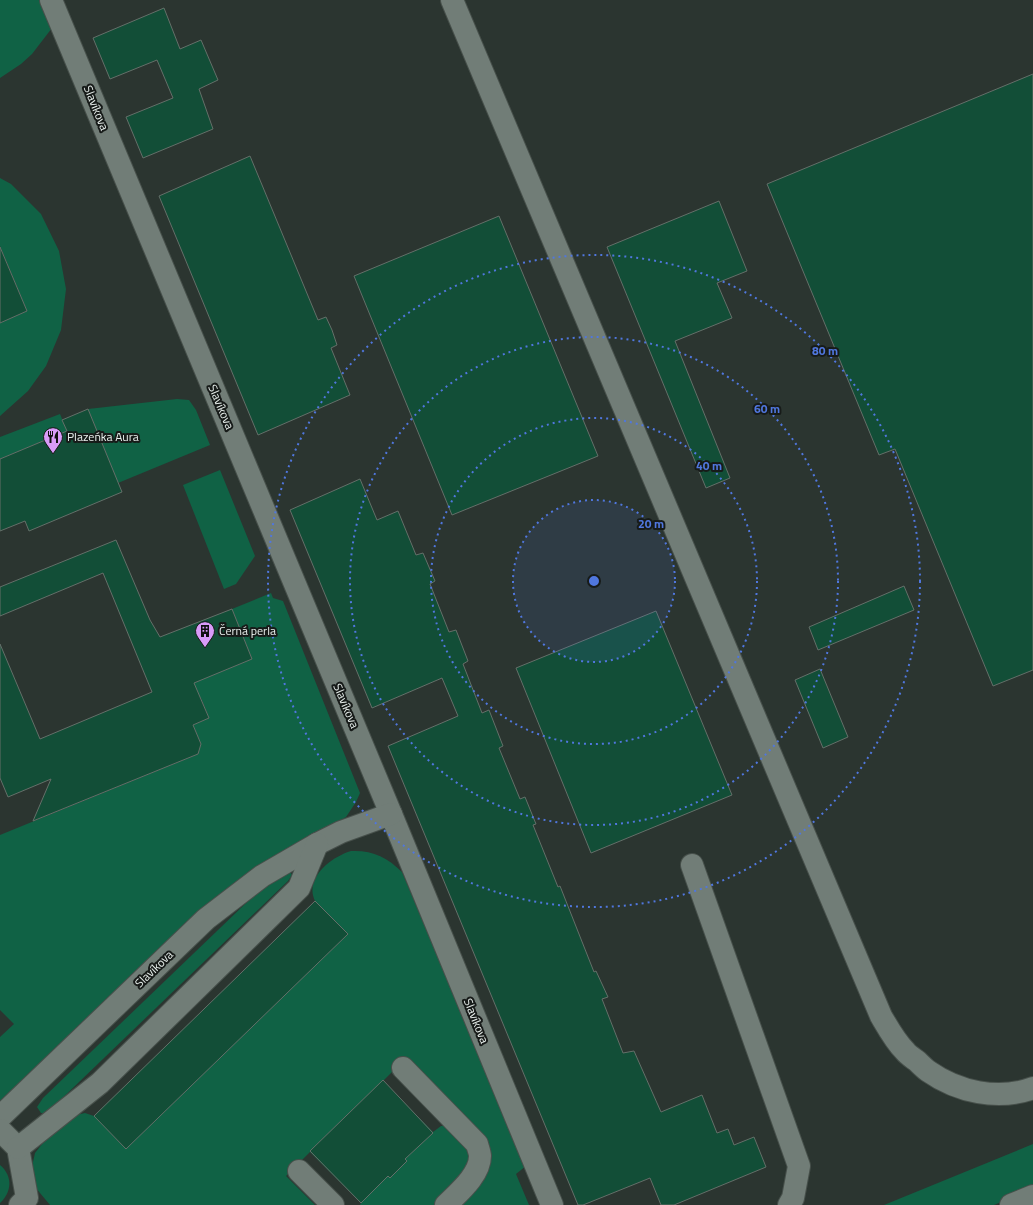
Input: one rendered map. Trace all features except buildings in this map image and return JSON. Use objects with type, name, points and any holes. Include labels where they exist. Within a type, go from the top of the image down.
[{"type":"street","name":"Slavíkova","points":[[51,0],[391,814],[552,1205]]},
{"type":"street","points":[[452,0],[881,1016],[891,1035],[905,1052],[928,1071],[950,1084],[973,1092],[1002,1094],[1024,1091],[1033,1088]]},
{"type":"street","name":"Slavíkova","points":[[0,1117],[206,919],[262,876],[317,844],[341,832],[391,814]]},
{"type":"street","points":[[18,1148],[100,1084],[299,888],[317,844]]},
{"type":"street","points":[[692,865],[799,1166],[793,1198],[789,1205]]},
{"type":"street","points":[[403,1068],[471,1137],[477,1144],[479,1150],[480,1156],[477,1170],[463,1188],[446,1205]]},
{"type":"street","points":[[0,1130],[18,1148],[27,1203]]},
{"type":"street","points":[[299,1171],[333,1205]]},
{"type":"street","points":[[1011,1205],[1033,1196]]},
{"type":"green space","points":[[0,0],[39,0],[52,28],[32,54],[21,64],[0,78]]},
{"type":"green space","points":[[0,178],[11,184],[41,214],[59,251],[66,289],[61,330],[46,366],[28,391],[0,416],[0,323],[27,311],[0,246]]},
{"type":"green space","points":[[177,399],[189,400],[196,410],[210,445],[118,483],[88,409]]},
{"type":"green space","points":[[60,414],[67,431],[0,459],[0,437]]},
{"type":"green space","points":[[220,470],[255,556],[236,584],[224,589],[183,485]]},
{"type":"green space","points":[[271,593],[273,598],[283,601],[360,793],[356,802],[346,817],[202,908],[0,1104],[0,1037],[14,1024],[0,1010],[0,835],[198,754],[201,744],[193,725],[209,718],[201,698],[185,704],[178,689],[252,659],[232,609]]},
{"type":"green space","points":[[351,851],[372,853],[385,858],[402,872],[526,1166],[516,1174],[529,1205],[458,1205],[483,1173],[488,1156],[487,1149],[480,1135],[406,1058],[383,1081],[433,1132],[441,1126],[449,1126],[466,1144],[470,1152],[470,1161],[462,1178],[436,1205],[360,1205],[361,1203],[310,1152],[286,1176],[315,1205],[50,1205],[35,1187],[31,1171],[35,1153],[50,1134],[72,1116],[85,1113],[94,1116],[315,901],[313,884],[321,870],[335,858]]},
{"type":"green space","points":[[288,872],[292,875],[288,881],[50,1110],[45,1113],[41,1113],[37,1107],[43,1098],[266,884]]},
{"type":"green space","points":[[1033,1144],[1033,1189],[994,1205],[884,1205]]},
{"type":"green space","points":[[0,1165],[4,1169],[9,1179],[9,1189],[4,1199],[0,1203]]},
{"type":"place","name":"Plazeńka Aura","points":[[53,454]]},
{"type":"place","name":"Černá perla","points":[[205,648]]}]
